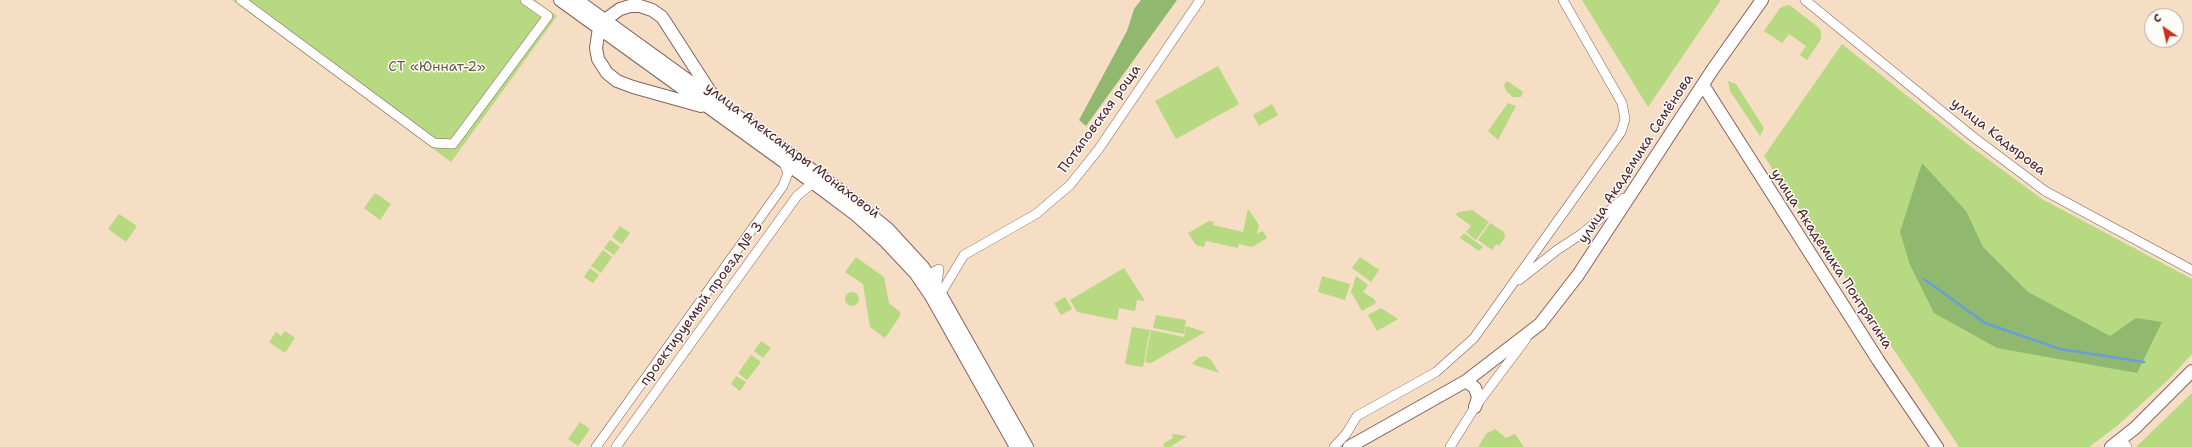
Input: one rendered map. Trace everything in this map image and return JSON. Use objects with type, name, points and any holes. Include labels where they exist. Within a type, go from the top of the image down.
[{"type":"main road","name":"улица Александры Монаховой","points":[[560,0],[602,24],[712,104],[868,211],[904,245],[924,277],[946,323],[1016,447]]},
{"type":"main road","name":"улица Александры Монаховой","points":[[577,0],[602,24]]},
{"type":"main road","name":"улица Академика Семёнова","points":[[1350,447],[1466,381],[1531,332],[1567,291],[1703,85],[1762,0]]},
{"type":"main road","points":[[630,6],[640,6],[652,10],[662,17],[712,104],[617,81],[607,73],[598,59],[596,48],[602,24],[620,9],[630,6]]},
{"type":"main road","name":"улица Академика Понтрягина","points":[[1703,85],[1878,360],[1937,447]]},
{"type":"main road","name":"улица Александры Монаховой","points":[[712,104],[783,161],[870,227],[901,258],[938,290],[1027,447]]},
{"type":"main road","points":[[2111,447],[2124,443],[2192,371]]},
{"type":"main road","points":[[1466,381],[1475,388],[1478,398],[1475,407]]},
{"type":"street","points":[[242,0],[434,143],[453,144],[548,16],[525,0]]},
{"type":"street","name":"Потаповская роща","points":[[924,277],[939,269],[933,308],[964,255],[1036,214],[1070,185],[1098,150],[1200,0]]},
{"type":"street","points":[[1334,447],[1346,434],[1357,416],[1436,372],[1480,331],[1621,132],[1625,119],[1619,98],[1563,0]]},
{"type":"street","name":"улица Кадырова","points":[[1804,0],[1972,136],[2046,191],[2192,270]]},
{"type":"street","name":"проектируемый проезд № 3","points":[[596,447],[783,186],[788,173],[783,161]]},
{"type":"street","points":[[1511,287],[1557,250],[1583,233],[1616,206],[1644,176]]},
{"type":"street","name":"проектируемый проезд № 3","points":[[616,447],[797,196],[809,186],[816,185]]},
{"type":"street","points":[[1545,239],[1544,245],[1549,251],[1557,250]]},
{"type":"street","name":"улица Академика Семёнова","points":[[1450,447],[1475,407],[1531,332]]},
{"type":"green space","name":"СТ «Юннат-2»","points":[[232,0],[535,0],[557,16],[451,162]]},
{"type":"green space","points":[[1141,0],[1177,0],[1086,126],[1079,120],[1127,31],[1134,9]]},
{"type":"green space","points":[[1582,0],[1721,0],[1648,107]]},
{"type":"green space","points":[[1787,5],[1791,6],[1819,28],[1821,32],[1821,39],[1807,60],[1800,55],[1806,46],[1789,34],[1782,43],[1764,31],[1780,8]]},
{"type":"green space","points":[[1842,44],[1970,146],[2042,199],[2192,279],[2192,354],[2169,379],[2117,426],[2089,447],[1959,447],[1764,156]]},
{"type":"green space","points":[[1218,66],[1239,104],[1176,139],[1155,101]]},
{"type":"green space","points":[[1507,81],[1523,92],[1521,97],[1513,97],[1506,91],[1504,85]]},
{"type":"green space","points":[[1728,81],[1736,84],[1764,128],[1760,136],[1730,91]]},
{"type":"green space","points":[[1508,103],[1516,106],[1498,140],[1488,131]]},
{"type":"green space","points":[[1272,104],[1278,115],[1259,126],[1253,115]]},
{"type":"green space","points":[[1922,163],[1966,211],[1983,247],[2028,292],[2110,336],[2136,318],[2162,322],[2137,373],[1997,348],[1934,313],[1910,265],[1900,232]]},
{"type":"green space","points":[[375,193],[391,204],[380,220],[364,208]]},
{"type":"green space","points":[[1248,209],[1259,225],[1257,234],[1263,231],[1267,238],[1252,247],[1239,244],[1238,248],[1206,241],[1204,247],[1196,245],[1188,233],[1209,221],[1214,222],[1213,225],[1243,232]]},
{"type":"green space","points":[[1472,210],[1489,222],[1476,240],[1466,232],[1471,226],[1456,215],[1458,212]]},
{"type":"green space","points":[[119,214],[137,226],[126,242],[108,229]]},
{"type":"green space","points":[[1490,223],[1504,232],[1505,237],[1499,246],[1496,244],[1492,250],[1478,240]]},
{"type":"green space","points":[[620,226],[630,233],[622,244],[612,237]]},
{"type":"green space","points":[[1464,233],[1483,247],[1479,251],[1460,238]]},
{"type":"green space","points":[[610,240],[620,247],[614,255],[604,248]]},
{"type":"green space","points":[[603,250],[612,257],[601,273],[591,266]]},
{"type":"green space","points":[[856,257],[884,277],[889,303],[900,312],[900,316],[885,338],[870,327],[863,284],[845,272]]},
{"type":"green space","points":[[1360,257],[1379,270],[1371,282],[1352,268]]},
{"type":"green space","points":[[590,268],[599,275],[593,283],[584,277]]},
{"type":"green space","points":[[1124,268],[1145,301],[1137,300],[1135,311],[1119,308],[1117,320],[1077,312],[1070,300]]},
{"type":"green space","points":[[1322,276],[1350,284],[1345,300],[1318,292]]},
{"type":"green space","points":[[1356,276],[1368,285],[1363,292],[1374,299],[1376,303],[1362,311],[1351,292]]},
{"type":"green space","points":[[852,292],[857,294],[859,299],[857,304],[852,306],[847,304],[845,299],[847,294]]},
{"type":"green space","points":[[1065,297],[1072,309],[1061,315],[1054,303]]},
{"type":"green space","points":[[1381,308],[1398,319],[1377,331],[1368,315]]},
{"type":"green space","points":[[1156,315],[1186,320],[1184,334],[1153,328]]},
{"type":"green space","points":[[1186,326],[1205,332],[1151,363],[1145,362],[1151,330],[1184,337]]},
{"type":"green space","points":[[1132,327],[1150,330],[1143,367],[1125,364]]},
{"type":"green space","points":[[285,331],[295,338],[285,353],[269,342],[276,332],[281,336]]},
{"type":"green space","points":[[761,341],[771,348],[763,358],[754,351]]},
{"type":"green space","points":[[751,355],[761,362],[747,380],[738,373]]},
{"type":"green space","points":[[1206,356],[1211,360],[1219,373],[1192,364],[1199,357]]},
{"type":"green space","points":[[736,376],[746,382],[740,391],[731,384]]},
{"type":"green space","points":[[2192,393],[2192,447],[2137,447],[2137,446]]},
{"type":"green space","points":[[580,422],[590,429],[578,446],[568,439]]},
{"type":"green space","points":[[1495,429],[1506,438],[1515,434],[1524,447],[1478,447],[1486,434]]},
{"type":"green space","points":[[1172,435],[1187,436],[1170,447],[1165,447],[1163,444],[1173,438]]},
{"type":"waterway","points":[[1924,279],[1985,323],[2060,349],[2144,362]]}]
